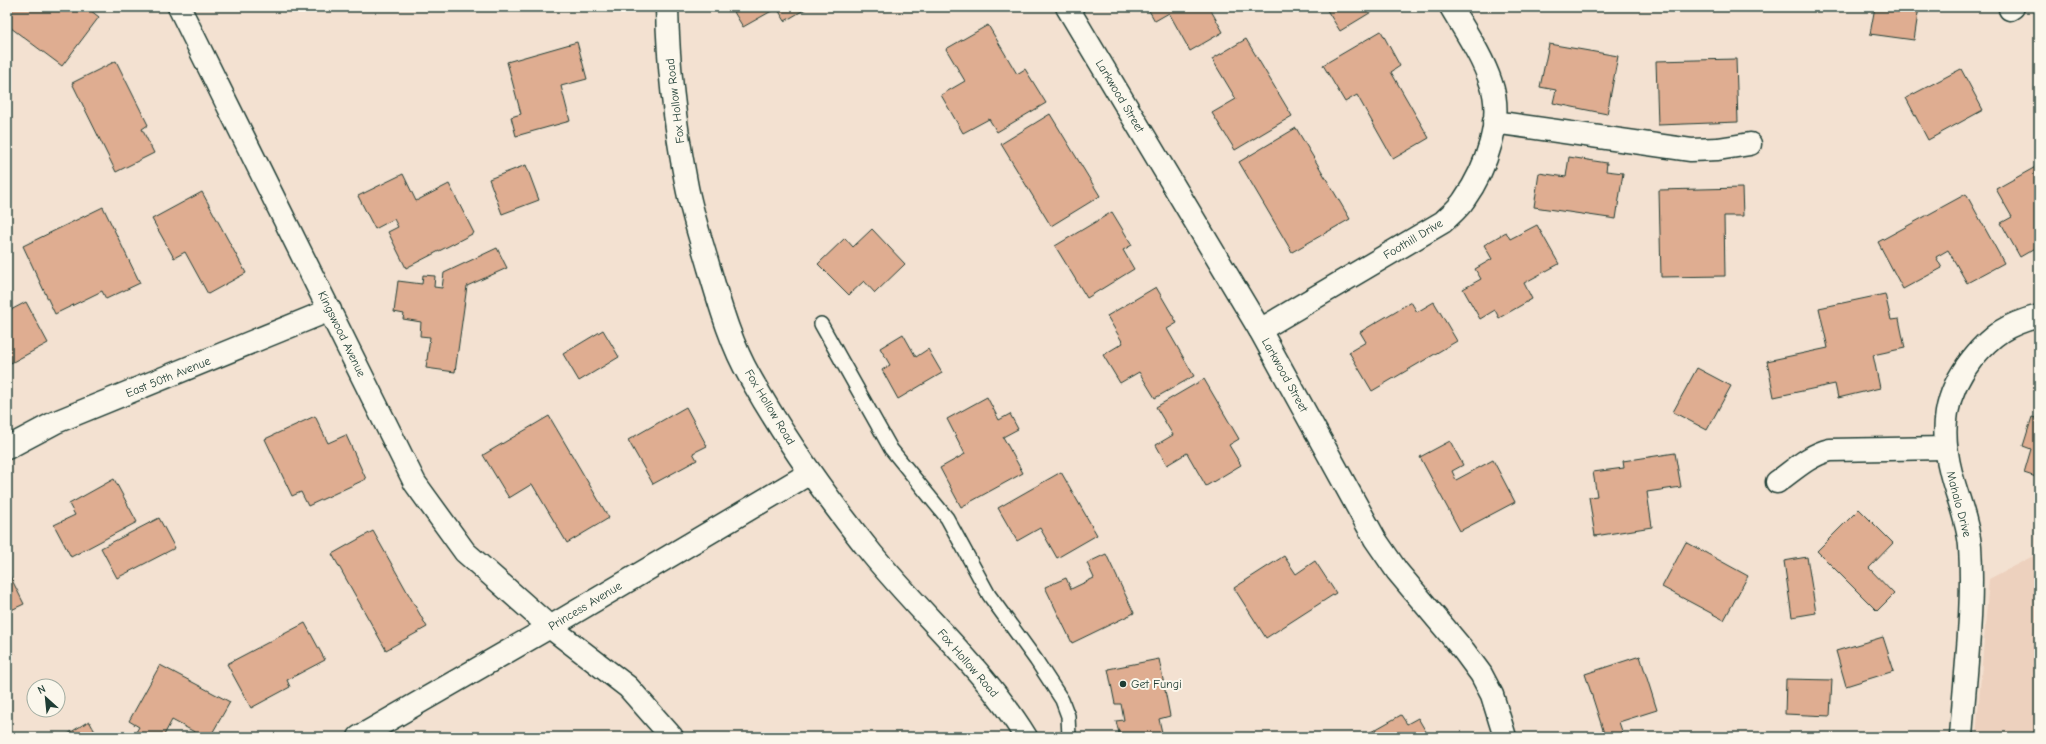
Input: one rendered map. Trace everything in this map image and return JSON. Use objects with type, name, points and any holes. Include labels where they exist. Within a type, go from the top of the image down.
[{"type":"street","name":"Kingswood Avenue","points":[[179,7],[415,483],[465,552],[550,627],[628,687],[672,737]]},
{"type":"street","name":"Fox Hollow Road","points":[[666,7],[667,35],[676,116],[686,184],[721,310],[749,376],[810,473],[873,555],[959,651],[1012,715],[1026,737]]},
{"type":"street","name":"Larkwood Street","points":[[1067,7],[1260,330],[1375,539],[1397,571],[1464,650],[1481,674],[1492,695],[1505,737]]},
{"type":"street","name":"Foothill Drive","points":[[1260,330],[1443,222],[1464,200],[1478,176],[1488,148],[1494,122],[1495,104],[1492,84],[1470,40],[1451,7]]},
{"type":"street","points":[[1494,122],[1691,150],[1718,149],[1750,144]]},
{"type":"street","name":"East 50th Avenue","points":[[7,448],[56,422],[330,310]]},
{"type":"street","name":"Mahalo Drive","points":[[1961,737],[1972,589],[1970,552],[1964,513],[1951,473],[1946,448],[1946,416],[1950,394],[1962,371],[1982,347],[2002,329],[2039,316]]},
{"type":"street","points":[[1777,482],[1810,457],[1830,450],[1946,448]]},
{"type":"street","name":"Princess Avenue","points":[[359,737],[550,627],[810,473]]},
{"type":"lane","points":[[821,324],[891,449],[947,518],[989,594],[1036,660],[1062,700],[1068,716],[1069,737]]},
{"type":"shaded area","points":[[2039,553],[2039,737],[1976,737],[1989,579]]},
{"type":"building","points":[[10,7],[86,7],[99,17],[62,66],[7,25],[7,10]]},
{"type":"building","points":[[731,7],[809,7],[785,21],[777,8],[743,27]]},
{"type":"building","points":[[1147,7],[1209,7],[1223,32],[1190,51],[1169,13],[1155,21]]},
{"type":"building","points":[[1325,7],[1378,7],[1378,8],[1340,31]]},
{"type":"building","points":[[1875,7],[1919,7],[1914,40],[1870,34]]},
{"type":"building","points":[[988,25],[1017,74],[1025,69],[1046,103],[997,132],[989,119],[963,133],[941,95],[965,81],[946,49]]},
{"type":"building","points":[[1381,31],[1400,66],[1391,72],[1429,138],[1393,159],[1357,95],[1345,102],[1323,65]]},
{"type":"building","points":[[1246,39],[1292,116],[1235,150],[1212,113],[1236,99],[1212,59]]},
{"type":"building","points":[[577,42],[587,79],[561,86],[570,121],[516,136],[511,117],[521,114],[507,62]]},
{"type":"building","points":[[1549,44],[1618,56],[1607,114],[1553,103],[1556,90],[1540,87]]},
{"type":"building","points":[[1736,59],[1738,122],[1658,125],[1656,61]]},
{"type":"building","points":[[116,61],[148,125],[142,129],[154,153],[116,172],[72,83]]},
{"type":"building","points":[[1961,69],[1983,110],[1928,140],[1906,98]]},
{"type":"building","points":[[1050,114],[1100,196],[1051,226],[1001,144]]},
{"type":"building","points":[[1296,128],[1350,219],[1292,252],[1239,162]]},
{"type":"building","points":[[1569,157],[1607,163],[1606,171],[1623,173],[1616,219],[1534,207],[1539,173],[1566,177]]},
{"type":"building","points":[[526,165],[539,200],[502,214],[489,179]]},
{"type":"building","points":[[2039,165],[2039,246],[2020,257],[2001,223],[2012,217],[1996,189]]},
{"type":"building","points":[[403,174],[416,201],[449,184],[474,233],[406,268],[388,232],[398,227],[394,219],[375,229],[358,196]]},
{"type":"building","points":[[1742,188],[1743,216],[1724,216],[1725,276],[1661,277],[1659,190]]},
{"type":"building","points":[[202,192],[246,273],[208,294],[185,252],[174,258],[152,219]]},
{"type":"building","points":[[1966,194],[2004,263],[1967,283],[1948,250],[1936,257],[1942,268],[1903,289],[1878,242]]},
{"type":"building","points":[[103,207],[140,283],[106,299],[102,291],[55,314],[23,246]]},
{"type":"building","points":[[1112,212],[1132,245],[1123,250],[1134,269],[1087,298],[1055,246]]},
{"type":"building","points":[[1537,225],[1559,264],[1524,283],[1532,299],[1499,318],[1495,310],[1480,319],[1463,289],[1481,279],[1475,269],[1492,259],[1484,245],[1506,232],[1510,239]]},
{"type":"building","points":[[872,229],[905,264],[875,293],[864,281],[849,295],[818,264],[845,238],[853,247]]},
{"type":"building","points":[[497,248],[507,268],[467,286],[455,372],[426,368],[430,337],[420,336],[421,322],[403,319],[404,314],[394,312],[398,281],[422,284],[423,275],[435,276],[434,287],[442,288],[444,273]]},
{"type":"building","points":[[1156,287],[1177,323],[1167,329],[1194,376],[1155,398],[1139,372],[1120,383],[1103,355],[1123,343],[1107,316]]},
{"type":"building","points":[[1885,294],[1891,320],[1899,319],[1905,348],[1873,355],[1880,388],[1838,398],[1835,384],[1774,397],[1767,361],[1828,348],[1819,308]]},
{"type":"building","points":[[26,302],[48,343],[11,363],[7,356],[7,312]]},
{"type":"building","points":[[1411,302],[1417,312],[1434,302],[1457,341],[1372,391],[1349,352],[1366,342],[1360,332]]},
{"type":"building","points":[[603,330],[619,357],[579,381],[563,354]]},
{"type":"building","points":[[903,334],[916,357],[928,349],[942,373],[898,399],[882,370],[890,365],[880,348]]},
{"type":"building","points":[[1697,368],[1731,386],[1707,430],[1673,412]]},
{"type":"building","points":[[1204,379],[1239,439],[1229,445],[1241,465],[1206,486],[1187,453],[1167,465],[1156,445],[1173,435],[1156,407]]},
{"type":"building","points":[[987,397],[999,420],[1010,414],[1018,429],[1003,437],[1023,473],[961,507],[940,468],[965,454],[947,419]]},
{"type":"building","points":[[686,407],[707,446],[693,453],[697,460],[653,484],[628,440]]},
{"type":"building","points":[[315,416],[328,443],[346,435],[366,479],[308,506],[301,492],[292,496],[265,439]]},
{"type":"building","points":[[549,416],[609,518],[567,543],[532,484],[509,498],[483,455]]},
{"type":"building","points":[[2032,417],[2039,419],[2039,478],[2024,473],[2031,449],[2023,446]]},
{"type":"building","points":[[1450,441],[1463,465],[1452,471],[1456,480],[1493,460],[1515,502],[1460,531],[1420,457]]},
{"type":"building","points":[[1675,453],[1681,487],[1647,492],[1652,527],[1595,536],[1589,497],[1597,496],[1593,472],[1624,468],[1623,461]]},
{"type":"building","points":[[1061,472],[1097,535],[1057,558],[1040,528],[1017,541],[998,508]]},
{"type":"building","points":[[114,479],[137,522],[71,557],[54,525],[75,515],[69,504]]},
{"type":"building","points":[[1859,509],[1893,543],[1869,568],[1894,594],[1877,611],[1817,551]]},
{"type":"building","points":[[159,518],[175,548],[117,578],[101,548]]},
{"type":"building","points":[[373,531],[427,627],[386,650],[332,554]]},
{"type":"building","points":[[1686,542],[1748,576],[1724,620],[1662,587]]},
{"type":"building","points":[[1106,554],[1134,613],[1072,643],[1045,587],[1066,578],[1071,589],[1094,578],[1087,563]]},
{"type":"building","points":[[1284,556],[1296,574],[1315,561],[1336,593],[1266,638],[1234,588]]},
{"type":"building","points":[[1807,557],[1816,613],[1792,617],[1784,561]]},
{"type":"building","points":[[7,570],[24,604],[7,612]]},
{"type":"building","points":[[305,623],[325,660],[287,680],[290,687],[251,708],[227,664]]},
{"type":"building","points":[[1883,637],[1894,671],[1846,686],[1836,651]]},
{"type":"building","points":[[1640,656],[1657,710],[1619,722],[1624,737],[1593,737],[1604,733],[1585,674]]},
{"type":"building","points":[[1159,659],[1170,716],[1159,719],[1163,737],[1120,737],[1116,721],[1124,720],[1121,704],[1115,704],[1108,669]]},
{"type":"building","points":[[160,665],[230,702],[210,737],[204,737],[172,720],[163,737],[144,737],[136,732],[139,727],[129,721]]},
{"type":"building","points":[[1786,679],[1832,680],[1830,716],[1785,714]]},
{"type":"building","points":[[1401,715],[1407,724],[1418,718],[1429,737],[1362,737]]},
{"type":"building","points":[[89,721],[98,737],[63,737]]},
{"type":"place","name":"Get Fungi","points":[[1123,684]]}]
